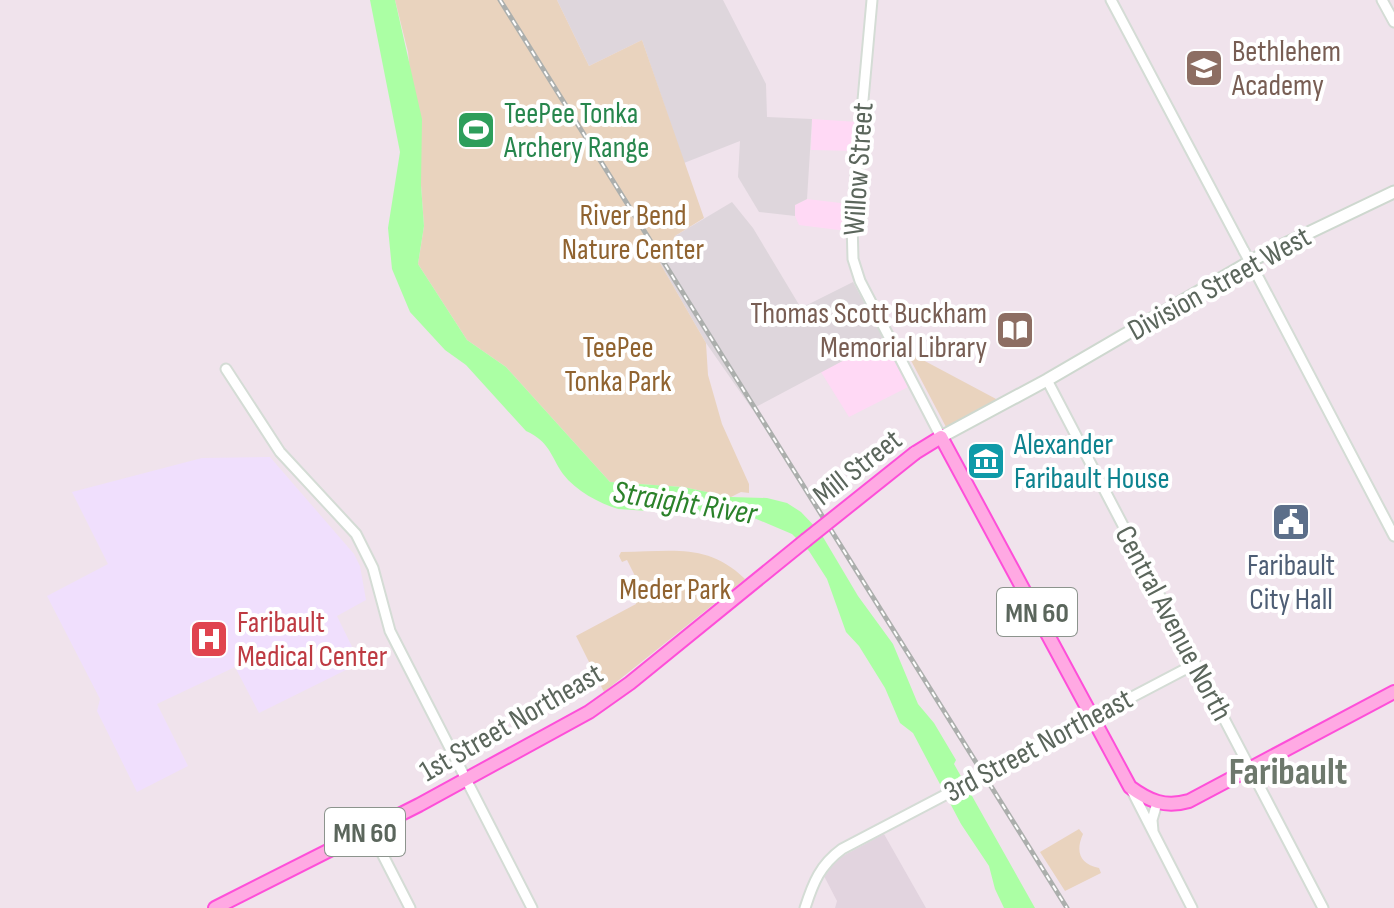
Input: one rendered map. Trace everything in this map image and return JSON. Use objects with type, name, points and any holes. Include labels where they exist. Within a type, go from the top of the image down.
[{"type":"main road","name":"Division Street West","points":[[941,437],[1047,380],[1260,256],[1394,192]]},
{"type":"main road","name":"Mill Street","points":[[806,540],[915,453],[941,437]]},
{"type":"main road","name":"MN 60","points":[[941,437],[1130,787]]},
{"type":"main road","name":"1st Street Northeast","points":[[215,908],[467,780],[598,706],[806,540]]},
{"type":"main road","points":[[1130,787],[1157,803],[1170,805],[1189,801],[1394,692]]},
{"type":"street","name":"Willow Street","points":[[872,0],[852,247],[860,281],[941,437]]},
{"type":"street","points":[[1111,0],[1394,536]]},
{"type":"street","points":[[1382,0],[1394,22]]},
{"type":"street","points":[[226,369],[280,452],[356,534],[365,548],[390,631],[532,908]]},
{"type":"street","name":"Central Avenue North","points":[[1047,380],[1323,908]]},
{"type":"street","name":"3rd Street Northeast","points":[[805,908],[812,883],[828,859],[1195,664]]},
{"type":"street","points":[[1130,787],[1192,908]]},
{"type":"street","points":[[1153,835],[1152,820],[1157,803]]},
{"type":"street","points":[[370,830],[410,908]]},
{"type":"shaded area","points":[[557,0],[723,0],[766,84],[767,117],[812,119],[807,199],[795,205],[795,216],[759,212],[738,177],[740,141],[684,163],[642,40],[589,66]]},
{"type":"shaded area","points":[[812,119],[858,122],[856,151],[811,150]]},
{"type":"shaded area","points":[[807,199],[849,204],[847,231],[799,225],[795,205]]},
{"type":"shaded area","points":[[732,202],[753,228],[801,308],[853,282],[884,339],[752,409],[706,343],[660,263],[675,236]]},
{"type":"shaded area","points":[[884,339],[910,386],[849,417],[821,372]]},
{"type":"shaded area","name":"Faribault Medical Center","points":[[270,457],[354,554],[360,566],[366,600],[337,616],[360,663],[259,713],[235,667],[157,704],[188,766],[137,792],[97,711],[100,699],[47,596],[108,564],[72,492],[202,458]]},
{"type":"shaded area","points":[[884,834],[926,908],[835,908],[837,901],[824,876],[839,858]]},
{"type":"green space","name":"TeePee Tonka Park","points":[[395,0],[557,0],[589,66],[642,40],[704,218],[675,236],[660,263],[706,343],[708,375],[722,424],[749,484],[749,493],[741,492],[731,497],[683,487],[610,482],[506,367],[467,340],[418,264],[424,226],[421,185],[408,52]]},
{"type":"green space","points":[[906,351],[998,400],[946,427]]},
{"type":"green space","name":"Meder Park","points":[[621,552],[702,554],[731,567],[745,579],[604,692],[576,636],[636,604],[638,594],[634,585],[638,582],[627,560],[622,562]]},
{"type":"green space","points":[[1079,829],[1083,834],[1079,846],[1083,860],[1099,868],[1101,873],[1065,891],[1040,852]]},
{"type":"water","name":"Straight River","points":[[370,0],[395,0],[422,119],[424,226],[418,264],[467,340],[506,367],[610,482],[683,487],[731,497],[767,498],[787,503],[801,512],[820,532],[858,596],[893,644],[918,704],[934,723],[956,760],[954,764],[1035,908],[1004,908],[989,866],[961,824],[913,733],[900,723],[885,688],[859,646],[846,632],[827,579],[809,551],[792,534],[754,518],[618,509],[588,496],[563,474],[545,444],[526,431],[466,365],[445,350],[410,312],[392,269],[388,228],[400,152]]},
{"type":"railway","points":[[500,0],[1067,908]]},
{"type":"place","name":"Bethlehem Academy","points":[[1204,68]]},
{"type":"place","name":"TeePee Tonka Archery Range","points":[[476,130]]},
{"type":"place","name":"Thomas Scott Buckham Memorial Library","points":[[1015,330]]},
{"type":"place","name":"Alexander Faribault House","points":[[986,461]]},
{"type":"place","name":"Faribault City Hall","points":[[1291,522]]},
{"type":"place","name":"Faribault Medical Center","points":[[209,639]]},
{"type":"district","name":"Faribault","points":[[1288,771]]},
{"type":"park label","name":"River Bend Nature Center","points":[[633,232]]}]
